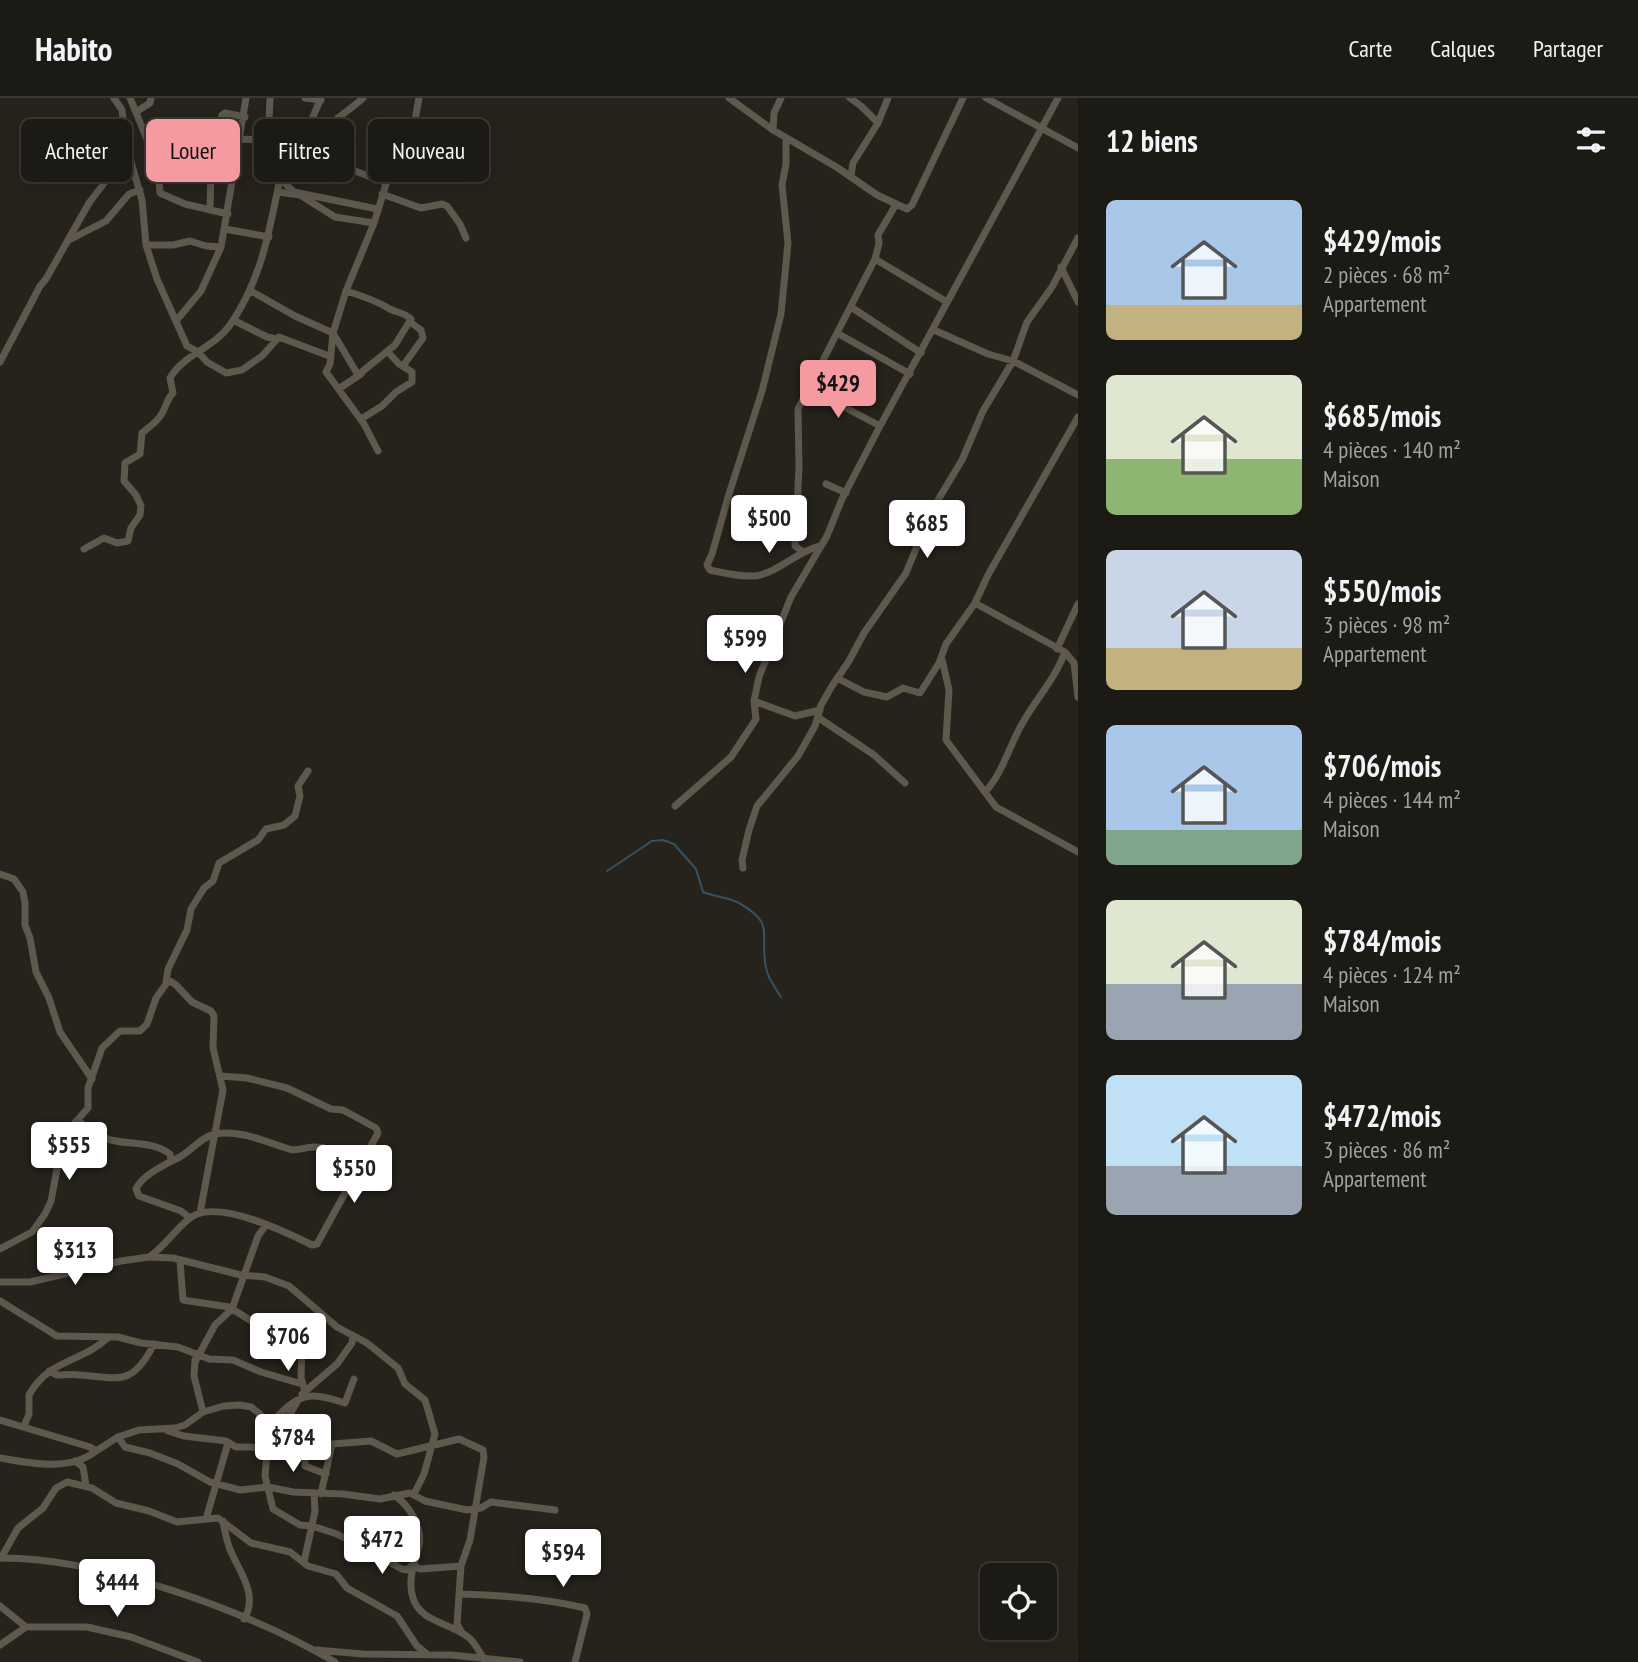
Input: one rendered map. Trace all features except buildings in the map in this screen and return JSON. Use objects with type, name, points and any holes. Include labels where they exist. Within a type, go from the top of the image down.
[{"type":"street","points":[[114,98],[122,110],[123,119]]},
{"type":"street","points":[[130,98],[158,166],[160,193],[185,204],[228,214]]},
{"type":"street","points":[[136,112],[150,103],[151,98]]},
{"type":"street","points":[[176,321],[201,291],[221,247],[245,117],[246,98]]},
{"type":"street","points":[[269,119],[270,98]]},
{"type":"street","points":[[305,98],[321,99],[312,119]]},
{"type":"street","points":[[338,119],[363,98]]},
{"type":"street","points":[[378,452],[361,419],[327,373],[333,334],[346,291],[374,223],[392,165],[415,120],[419,98]]},
{"type":"street","points":[[729,98],[773,130],[895,205],[907,209],[912,205],[963,98]]},
{"type":"street","points":[[773,130],[774,113],[781,98]]},
{"type":"street","points":[[850,98],[878,123]]},
{"type":"street","points":[[850,176],[853,163],[878,123],[888,98]]},
{"type":"street","points":[[986,98],[1078,148]]},
{"type":"street","points":[[675,806],[731,757],[756,719],[754,701],[759,677],[773,636],[791,597],[831,529],[846,492],[880,426],[1058,98]]},
{"type":"street","points":[[210,209],[211,172],[222,115],[225,113],[245,117]]},
{"type":"street","points":[[786,138],[786,164],[782,185],[788,243],[780,314],[762,391],[707,565],[710,570],[755,576],[768,572],[802,551],[820,545]]},
{"type":"street","points":[[241,139],[254,140]]},
{"type":"street","points":[[132,164],[140,190],[146,245],[157,279],[187,346],[226,373],[242,370],[262,356],[276,339]]},
{"type":"street","points":[[354,171],[387,183]]},
{"type":"street","points":[[0,362],[40,286],[47,279],[89,203],[105,182]]},
{"type":"street","points":[[84,549],[104,538],[117,543],[128,541],[131,528],[141,513],[141,506],[124,481],[124,466],[139,454],[142,433],[163,413],[166,400],[173,393],[171,376],[182,363],[213,343],[233,320],[251,291],[270,237],[280,182]]},
{"type":"street","points":[[283,182],[294,192],[377,209]]},
{"type":"street","points":[[66,243],[106,221],[129,194],[140,190]]},
{"type":"street","points":[[278,192],[300,195],[335,216],[374,223]]},
{"type":"street","points":[[382,194],[421,208],[442,204],[447,206],[466,238]]},
{"type":"street","points":[[802,551],[795,546],[799,467],[798,409],[874,259],[879,243],[878,234],[895,205]]},
{"type":"street","points":[[225,229],[270,237]]},
{"type":"street","points":[[743,868],[749,830],[757,806],[798,756],[837,678],[864,633],[906,573],[932,510],[962,460],[983,411],[1013,361],[1027,322],[1052,288],[1078,238]]},
{"type":"street","points":[[146,245],[173,245],[190,241],[221,247]]},
{"type":"street","points":[[874,259],[947,303]]},
{"type":"street","points":[[1061,267],[1078,302]]},
{"type":"street","points":[[251,291],[333,334],[358,375],[361,374],[340,388]]},
{"type":"street","points":[[346,291],[379,301],[410,317],[401,338],[388,352],[358,375]]},
{"type":"street","points":[[851,307],[921,353]]},
{"type":"street","points":[[233,320],[267,337],[291,340],[329,356]]},
{"type":"street","points":[[403,366],[423,338],[421,330],[410,322]]},
{"type":"street","points":[[934,330],[988,354],[1013,361],[1078,395]]},
{"type":"street","points":[[837,333],[909,374]]},
{"type":"street","points":[[361,419],[412,382],[412,372],[388,352]]},
{"type":"street","points":[[808,388],[880,426]]},
{"type":"street","points":[[837,678],[864,692],[887,697],[903,688],[920,693],[946,644],[975,603],[988,575],[1078,416]]},
{"type":"street","points":[[826,484],[846,492]]},
{"type":"street","points":[[975,603],[1061,651],[1074,663],[1078,697]]},
{"type":"street","points":[[985,792],[995,780],[1023,723],[1059,669],[1061,651],[1078,604]]},
{"type":"street","points":[[942,655],[949,690],[946,740],[996,807],[1078,852]]},
{"type":"street","points":[[754,701],[795,716],[819,714],[874,755],[905,783]]},
{"type":"street","points":[[0,1250],[32,1232],[45,1213],[51,1201],[57,1169],[64,1157],[67,1136],[88,1108],[87,1094],[102,1048],[124,1030],[138,1031],[145,1028],[153,1004],[164,989],[168,969],[187,930],[191,909],[204,888],[213,881],[219,863],[258,840],[266,829],[284,825],[295,816],[300,796],[298,786],[308,771]]},
{"type":"street","points":[[0,874],[14,879],[23,892],[24,925],[30,938],[36,972],[50,998],[60,1032],[92,1079]]},
{"type":"street","points":[[167,979],[192,1002],[213,1013],[213,1048],[223,1090],[200,1213]]},
{"type":"street","points":[[149,1257],[168,1243],[190,1218],[200,1213],[225,1213],[266,1225],[312,1245],[317,1244],[379,1133],[376,1128],[343,1110],[331,1109],[287,1088],[265,1081],[220,1076]]},
{"type":"street","points":[[78,1120],[86,1128],[111,1140],[142,1143],[165,1150],[170,1154],[171,1160]]},
{"type":"street","points":[[190,1218],[186,1212],[137,1194],[138,1184],[171,1160],[182,1156],[201,1140],[213,1135],[230,1134],[255,1138],[291,1150],[320,1147],[361,1163]]},
{"type":"street","points":[[203,1412],[194,1376],[196,1356],[215,1325],[232,1309],[258,1236],[266,1225]]},
{"type":"street","points":[[0,1282],[30,1282],[149,1257],[169,1258],[244,1275],[265,1277],[289,1286],[310,1305],[367,1343],[398,1368],[405,1384],[425,1400],[435,1432],[424,1474],[414,1494]]},
{"type":"street","points":[[180,1261],[183,1300],[232,1309],[253,1322],[282,1330],[302,1343],[304,1390],[290,1414],[312,1434],[302,1456]]},
{"type":"street","points":[[0,1301],[57,1336],[118,1337],[178,1347],[196,1356],[233,1360],[304,1390],[345,1403],[354,1379]]},
{"type":"street","points":[[269,1423],[304,1390],[314,1385],[318,1377],[337,1364],[352,1343],[353,1336]]},
{"type":"street","points":[[24,1426],[29,1415],[29,1395],[49,1371],[97,1347],[108,1338]]},
{"type":"street","points":[[49,1371],[57,1375],[118,1379],[130,1374],[142,1363],[154,1344]]},
{"type":"street","points":[[0,1458],[46,1465],[75,1461],[84,1459],[118,1437],[139,1430],[185,1425],[203,1412],[223,1406],[246,1406],[269,1423],[269,1449],[265,1470],[270,1504],[276,1512],[300,1525],[339,1535],[400,1569],[407,1570],[412,1565]]},
{"type":"street","points":[[0,1420],[96,1451]]},
{"type":"street","points":[[164,1429],[236,1447],[269,1449],[302,1456],[307,1469],[326,1474]]},
{"type":"street","points":[[118,1437],[125,1447],[150,1453],[215,1484],[240,1490],[268,1487],[380,1499],[414,1494],[425,1501],[474,1510],[491,1502],[555,1510]]},
{"type":"street","points":[[304,1562],[317,1494],[326,1474],[330,1446],[371,1441],[397,1454],[459,1439],[482,1450],[484,1457],[470,1540],[461,1566],[457,1624],[463,1633]]},
{"type":"street","points":[[206,1519],[228,1443]]},
{"type":"street","points":[[75,1461],[83,1466],[86,1486]]},
{"type":"street","points":[[335,1662],[316,1650],[182,1595],[110,1573],[42,1560],[1,1558],[4,1548],[18,1528],[43,1508],[56,1488],[71,1482],[86,1486],[116,1503],[149,1511],[177,1522],[215,1518],[222,1520],[251,1543],[290,1552],[308,1566],[336,1574],[347,1588],[393,1611],[408,1628],[417,1646],[427,1654]]},
{"type":"street","points":[[394,1495],[407,1507],[420,1535],[410,1586],[414,1603],[431,1618],[471,1639],[484,1659]]},
{"type":"street","points":[[222,1520],[231,1552],[249,1592],[250,1606],[244,1619]]},
{"type":"street","points":[[412,1565],[420,1569],[461,1566]]},
{"type":"street","points":[[460,1594],[513,1595],[585,1608],[587,1614],[575,1662]]},
{"type":"street","points":[[0,1606],[26,1627]]},
{"type":"street","points":[[0,1645],[26,1627],[94,1628],[131,1637],[198,1662]]},
{"type":"street","points":[[316,1650],[363,1654],[427,1654],[520,1662]]},
{"type":"waterway","points":[[607,871],[652,841],[663,840],[674,844],[696,869],[703,892],[739,903],[762,922],[766,967],[781,997]]}]
